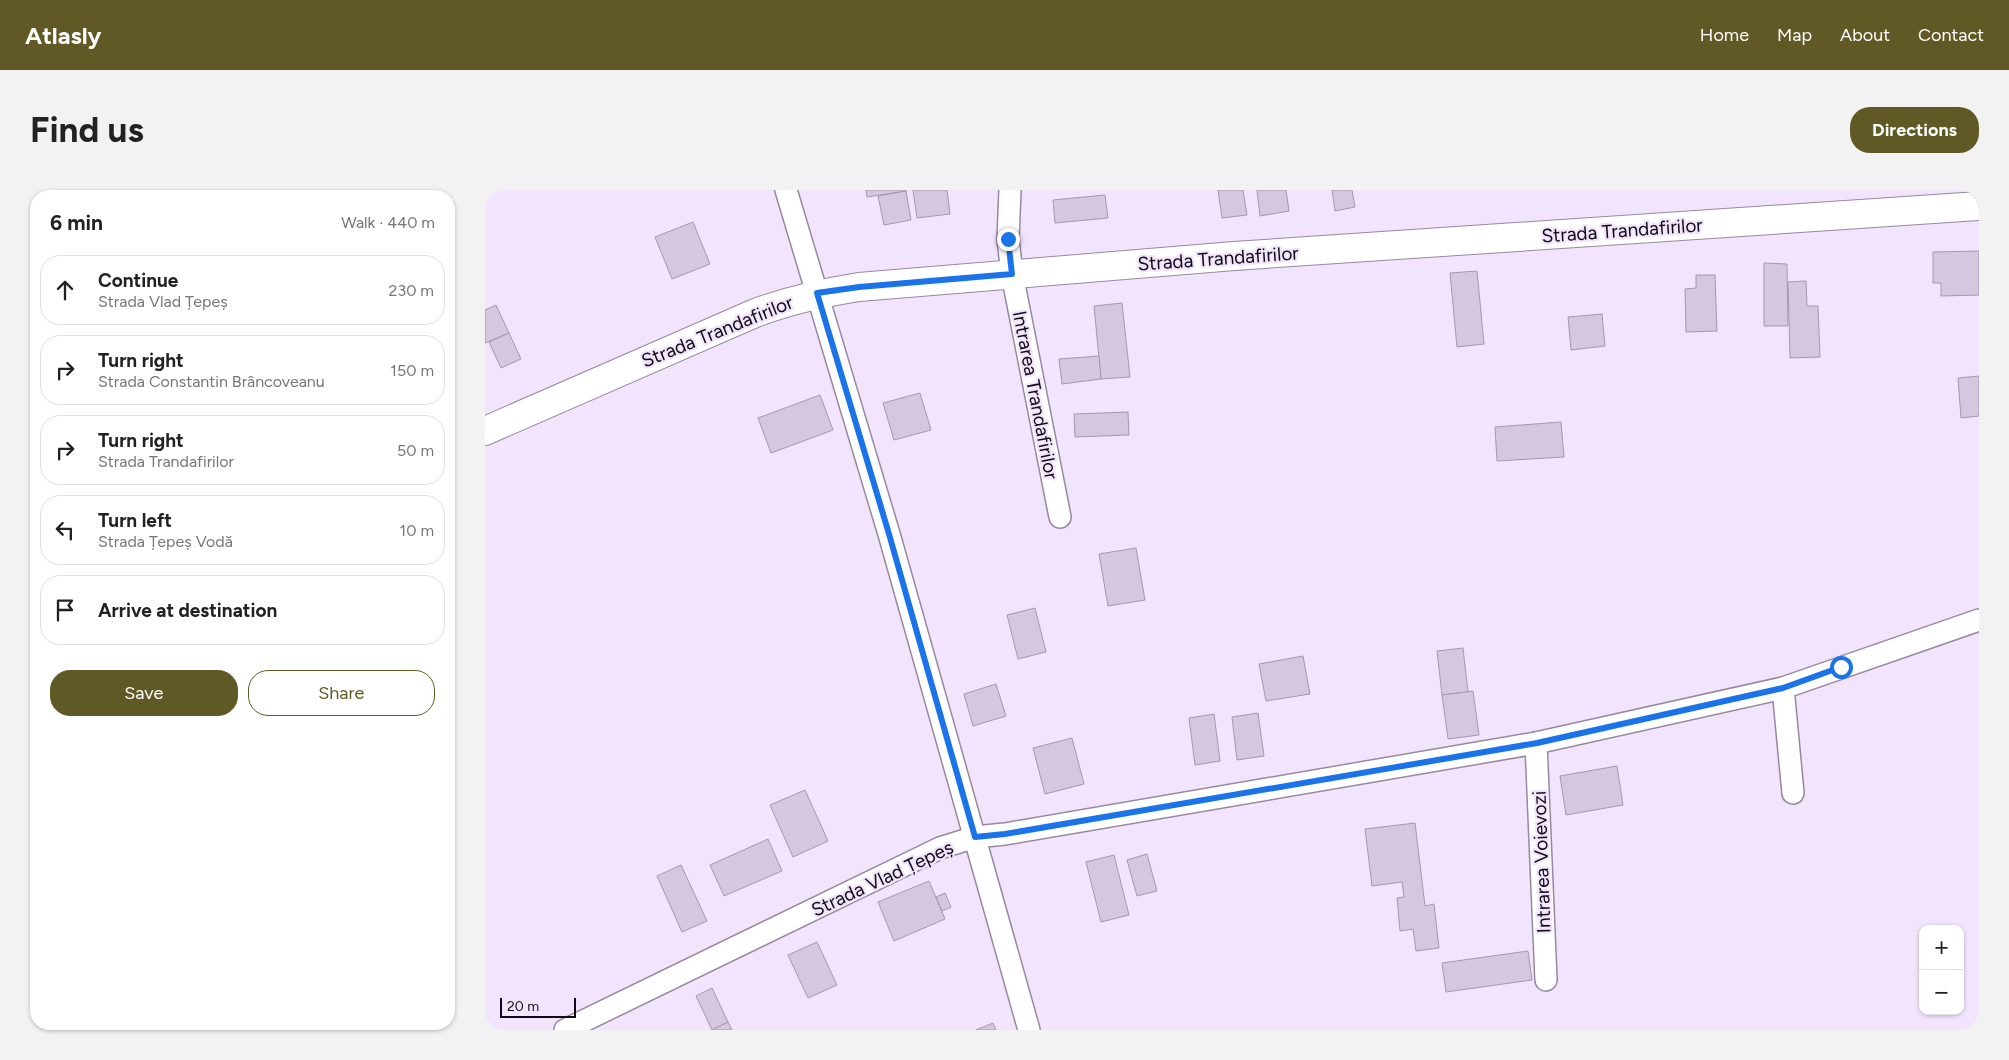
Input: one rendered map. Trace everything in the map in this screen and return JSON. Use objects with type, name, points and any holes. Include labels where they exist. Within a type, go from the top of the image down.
[{"type":"main road","name":"Strada Trandafirilor","points":[[485,432],[753,314],[784,302],[817,293],[859,287],[1234,256],[1979,206]]},
{"type":"street","points":[[786,190],[889,534],[1029,1030]]},
{"type":"street","name":"Intrarea Trandafirilor","points":[[1010,190],[1008,239],[1012,274],[1060,517]]},
{"type":"street","name":"Strada Vlad Țepeș","points":[[565,1030],[940,848],[975,837],[1005,834],[1537,743],[1783,688],[1979,620]]},
{"type":"street","points":[[1783,688],[1793,793]]},
{"type":"street","name":"Intrarea Voievozi","points":[[1537,743],[1547,980]]},
{"type":"building","points":[[866,190],[906,190],[906,191],[867,197]]},
{"type":"building","points":[[913,190],[947,190],[950,214],[917,218]]},
{"type":"building","points":[[1218,190],[1243,190],[1247,215],[1222,218]]},
{"type":"building","points":[[1257,190],[1286,190],[1289,211],[1260,216]]},
{"type":"building","points":[[1332,190],[1352,190],[1355,207],[1335,211]]},
{"type":"building","points":[[906,191],[911,220],[884,225],[878,196]]},
{"type":"building","points":[[1105,195],[1108,218],[1055,223],[1053,200]]},
{"type":"building","points":[[693,222],[710,264],[672,279],[655,237]]},
{"type":"building","points":[[1979,251],[1979,295],[1941,296],[1941,283],[1933,283],[1933,252]]},
{"type":"building","points":[[1764,263],[1787,264],[1788,326],[1764,326]]},
{"type":"building","points":[[1477,271],[1484,344],[1457,347],[1450,273]]},
{"type":"building","points":[[1696,275],[1715,275],[1717,331],[1686,332],[1685,289],[1696,288]]},
{"type":"building","points":[[1806,281],[1807,306],[1818,306],[1820,357],[1790,358],[1788,282]]},
{"type":"building","points":[[1122,303],[1130,377],[1101,379],[1094,306]]},
{"type":"building","points":[[496,305],[509,333],[485,343],[485,310]]},
{"type":"building","points":[[1602,314],[1605,346],[1571,350],[1568,317]]},
{"type":"building","points":[[509,333],[521,359],[501,368],[489,342]]},
{"type":"building","points":[[1099,356],[1101,379],[1062,384],[1059,359]]},
{"type":"building","points":[[1979,376],[1979,416],[1961,418],[1958,378]]},
{"type":"building","points":[[920,393],[931,430],[894,440],[883,403]]},
{"type":"building","points":[[820,395],[833,430],[771,453],[758,418]]},
{"type":"building","points":[[1128,412],[1129,435],[1075,437],[1074,414]]},
{"type":"building","points":[[1561,422],[1564,457],[1497,461],[1495,427]]},
{"type":"building","points":[[1136,548],[1145,600],[1108,606],[1099,554]]},
{"type":"building","points":[[1035,608],[1046,652],[1018,659],[1007,615]]},
{"type":"building","points":[[1463,648],[1468,692],[1442,695],[1437,651]]},
{"type":"building","points":[[1303,656],[1310,694],[1266,701],[1259,664]]},
{"type":"building","points":[[996,684],[1006,716],[973,726],[964,694]]},
{"type":"building","points":[[1473,691],[1479,735],[1448,739],[1442,695]]},
{"type":"building","points":[[1258,713],[1264,756],[1237,760],[1232,717]]},
{"type":"building","points":[[1214,714],[1220,761],[1195,765],[1189,718]]},
{"type":"building","points":[[1072,738],[1084,784],[1045,794],[1033,748]]},
{"type":"building","points":[[1617,766],[1623,805],[1566,815],[1560,776]]},
{"type":"building","points":[[805,790],[828,841],[793,857],[770,805]]},
{"type":"building","points":[[1415,823],[1425,906],[1434,904],[1439,948],[1416,951],[1413,929],[1400,931],[1397,898],[1404,897],[1402,882],[1372,886],[1365,829]]},
{"type":"building","points":[[768,839],[782,871],[724,896],[710,865]]},
{"type":"building","points":[[1147,854],[1157,891],[1137,896],[1127,860]]},
{"type":"building","points":[[1114,855],[1129,915],[1101,922],[1086,862]]},
{"type":"building","points":[[681,865],[707,921],[682,932],[657,876]]},
{"type":"building","points":[[929,881],[945,919],[894,941],[878,902]]},
{"type":"building","points":[[945,893],[951,907],[942,911],[936,897]]},
{"type":"building","points":[[817,942],[837,985],[808,998],[788,955]]},
{"type":"building","points":[[1528,951],[1532,980],[1446,992],[1442,963]]},
{"type":"building","points":[[712,988],[728,1022],[712,1030],[696,996]]},
{"type":"building","points":[[728,1022],[732,1030],[712,1030]]},
{"type":"building","points":[[993,1023],[996,1030],[976,1030]]},
{"type":"route","points":[[1008,239],[1012,274],[859,287],[817,293],[889,534],[975,837],[1005,834],[1537,743],[1783,688],[1841,667]]}]
